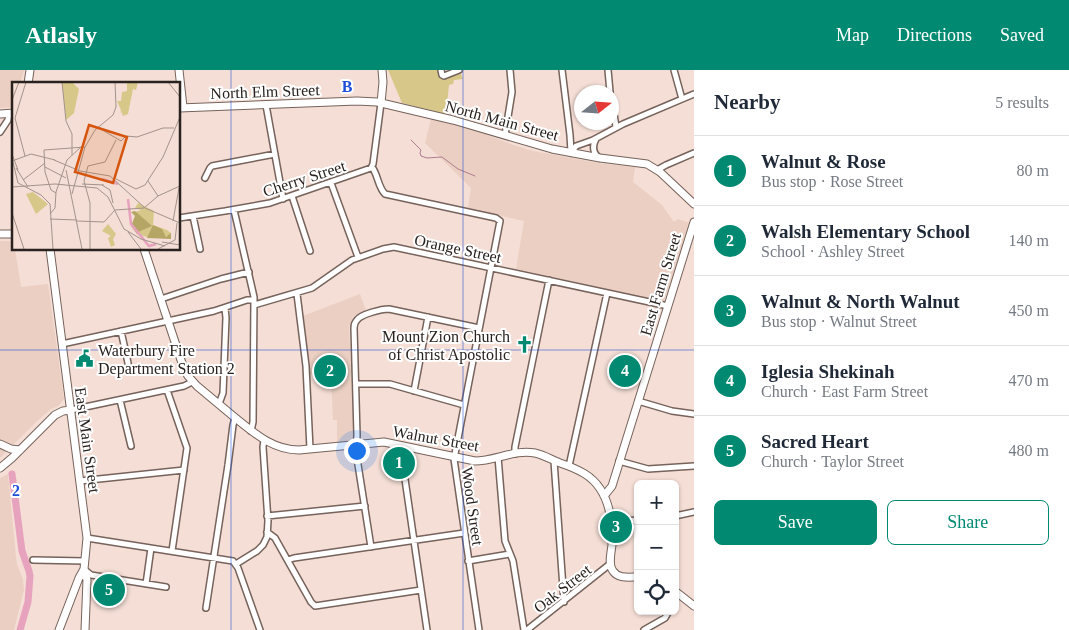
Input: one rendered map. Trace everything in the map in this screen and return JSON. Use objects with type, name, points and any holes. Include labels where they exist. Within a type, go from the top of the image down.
[{"type":"main road","points":[[382,70],[382,103]]},
{"type":"main road","points":[[180,88],[181,107]]},
{"type":"main road","name":"North Elm Street","points":[[181,107],[363,101],[382,103]]},
{"type":"main road","name":"North Main Street","points":[[382,103],[464,122],[540,146],[600,158],[645,164],[658,170],[694,204]]},
{"type":"main road","points":[[0,114],[12,113]]},
{"type":"main road","name":"East Farm Street","points":[[604,496],[612,486],[694,222]]},
{"type":"main road","name":"East Main Street","points":[[50,250],[87,538],[84,570],[79,578],[59,630]]},
{"type":"main road","name":"Walnut Street","points":[[144,250],[188,376],[192,382],[264,440],[286,449],[310,449],[380,442],[454,458],[479,461],[515,454],[536,454],[569,466],[589,477],[599,487],[608,506],[612,522],[610,564]]},
{"type":"main road","points":[[0,468],[55,415],[71,410]]},
{"type":"main road","points":[[0,444],[11,449],[20,450]]},
{"type":"main road","points":[[610,564],[612,570],[617,575],[634,577]]},
{"type":"main road","points":[[84,570],[87,580],[85,630]]},
{"type":"main road","points":[[679,594],[694,606]]},
{"type":"street","points":[[441,70],[444,76],[459,70]]},
{"type":"street","points":[[505,136],[512,92],[510,70]]},
{"type":"street","points":[[562,70],[571,153]]},
{"type":"street","points":[[608,70],[609,85]]},
{"type":"street","points":[[674,70],[682,99]]},
{"type":"street","points":[[619,126],[694,94]]},
{"type":"street","points":[[372,167],[382,103]]},
{"type":"street","points":[[266,104],[283,199]]},
{"type":"street","points":[[0,132],[12,113]]},
{"type":"street","points":[[571,153],[576,146],[611,130]]},
{"type":"street","points":[[597,138],[594,142],[594,148],[595,154],[600,158]]},
{"type":"street","points":[[658,170],[694,153]]},
{"type":"street","points":[[205,178],[212,166],[275,154]]},
{"type":"street","name":"Cherry Street","points":[[180,218],[265,204],[331,183],[372,167]]},
{"type":"street","name":"Wood Street","points":[[372,167],[384,194],[499,219],[500,222],[454,458],[479,630]]},
{"type":"street","points":[[331,183],[358,257]]},
{"type":"street","points":[[292,196],[310,251]]},
{"type":"street","points":[[234,210],[254,302],[253,422],[251,431]]},
{"type":"street","points":[[193,216],[200,249]]},
{"type":"street","name":"Orange Street","points":[[62,344],[225,308],[248,300],[254,302],[297,294],[315,287],[358,257],[394,247],[668,306]]},
{"type":"street","points":[[161,299],[221,279],[249,272]]},
{"type":"street","points":[[515,454],[550,280]]},
{"type":"street","points":[[569,466],[607,293]]},
{"type":"street","points":[[297,294],[306,366],[310,449]]},
{"type":"street","points":[[219,404],[223,393],[225,308]]},
{"type":"street","points":[[371,547],[356,452],[355,323],[357,319],[387,309],[479,328]]},
{"type":"street","points":[[414,391],[428,317]]},
{"type":"street","points":[[121,331],[128,363]]},
{"type":"street","points":[[71,410],[167,390],[192,382]]},
{"type":"street","points":[[356,384],[390,384],[464,405]]},
{"type":"street","points":[[167,390],[187,446],[172,551]]},
{"type":"street","points":[[120,400],[130,446]]},
{"type":"street","points":[[638,401],[672,412],[694,414]]},
{"type":"street","points":[[206,608],[228,465],[232,424],[235,418]]},
{"type":"street","points":[[236,564],[259,550],[266,540],[264,440]]},
{"type":"street","points":[[400,445],[428,630]]},
{"type":"street","points":[[498,457],[505,541],[513,561],[524,630]]},
{"type":"street","points":[[554,461],[564,602]]},
{"type":"street","points":[[619,461],[648,469],[694,466]]},
{"type":"street","points":[[80,481],[184,470]]},
{"type":"street","points":[[267,516],[365,506]]},
{"type":"street","points":[[679,515],[694,512]]},
{"type":"street","points":[[612,522],[634,520]]},
{"type":"street","points":[[267,532],[275,538],[315,606],[421,590]]},
{"type":"street","points":[[288,560],[464,533]]},
{"type":"street","points":[[87,538],[232,560],[236,564],[260,630]]},
{"type":"street","points":[[146,584],[151,548]]},
{"type":"street","points":[[468,561],[510,554]]},
{"type":"street","points":[[33,560],[85,561]]},
{"type":"street","name":"Oak Street","points":[[528,630],[610,564]]},
{"type":"street","points":[[84,570],[92,575],[166,587]]},
{"type":"street","points":[[644,630],[666,615]]},
{"type":"shaded area","points":[[0,70],[24,70],[21,82],[12,82],[12,107],[0,108]]},
{"type":"shaded area","points":[[388,70],[438,70],[440,79],[460,72],[463,79],[454,80],[453,84],[449,85],[446,114],[402,103]]},
{"type":"shaded area","points":[[431,119],[482,133],[533,151],[604,164],[635,167],[633,182],[662,205],[674,222],[678,219],[690,223],[664,302],[516,269],[524,221],[468,208],[471,188],[425,143]]},
{"type":"shaded area","points":[[0,241],[12,241],[12,250],[15,250],[21,287],[48,284],[64,399],[58,406],[51,409],[36,422],[0,458]]},
{"type":"shaded area","points":[[360,294],[366,311],[353,317],[349,326],[354,441],[337,442],[337,420],[333,420],[331,376],[310,375],[303,316]]},
{"type":"shaded area","points":[[8,474],[16,557],[24,590],[14,630],[0,630],[0,478]]},
{"type":"waterway","points":[[411,140],[421,150],[421,156],[427,158],[442,157],[458,169],[475,176]]},
{"type":"waterway","points":[[12,474],[22,551],[30,576],[28,602],[20,630]]},
{"type":"place","name":"Mount Zion Church of Christ Apostolic","points":[[524,345]]},
{"type":"place","name":"Waterbury Fire Department Station 2","points":[[84,359]]},
{"type":"place","name":"Walsh Elementary School","points":[[330,371]]},
{"type":"place","name":"Iglesia Shekinah","points":[[625,371]]},
{"type":"place","name":"Walnut & Rose","points":[[399,463]]},
{"type":"place","name":"Walnut & North Walnut","points":[[616,527]]},
{"type":"place","name":"Sacred Heart","points":[[109,590]]}]
